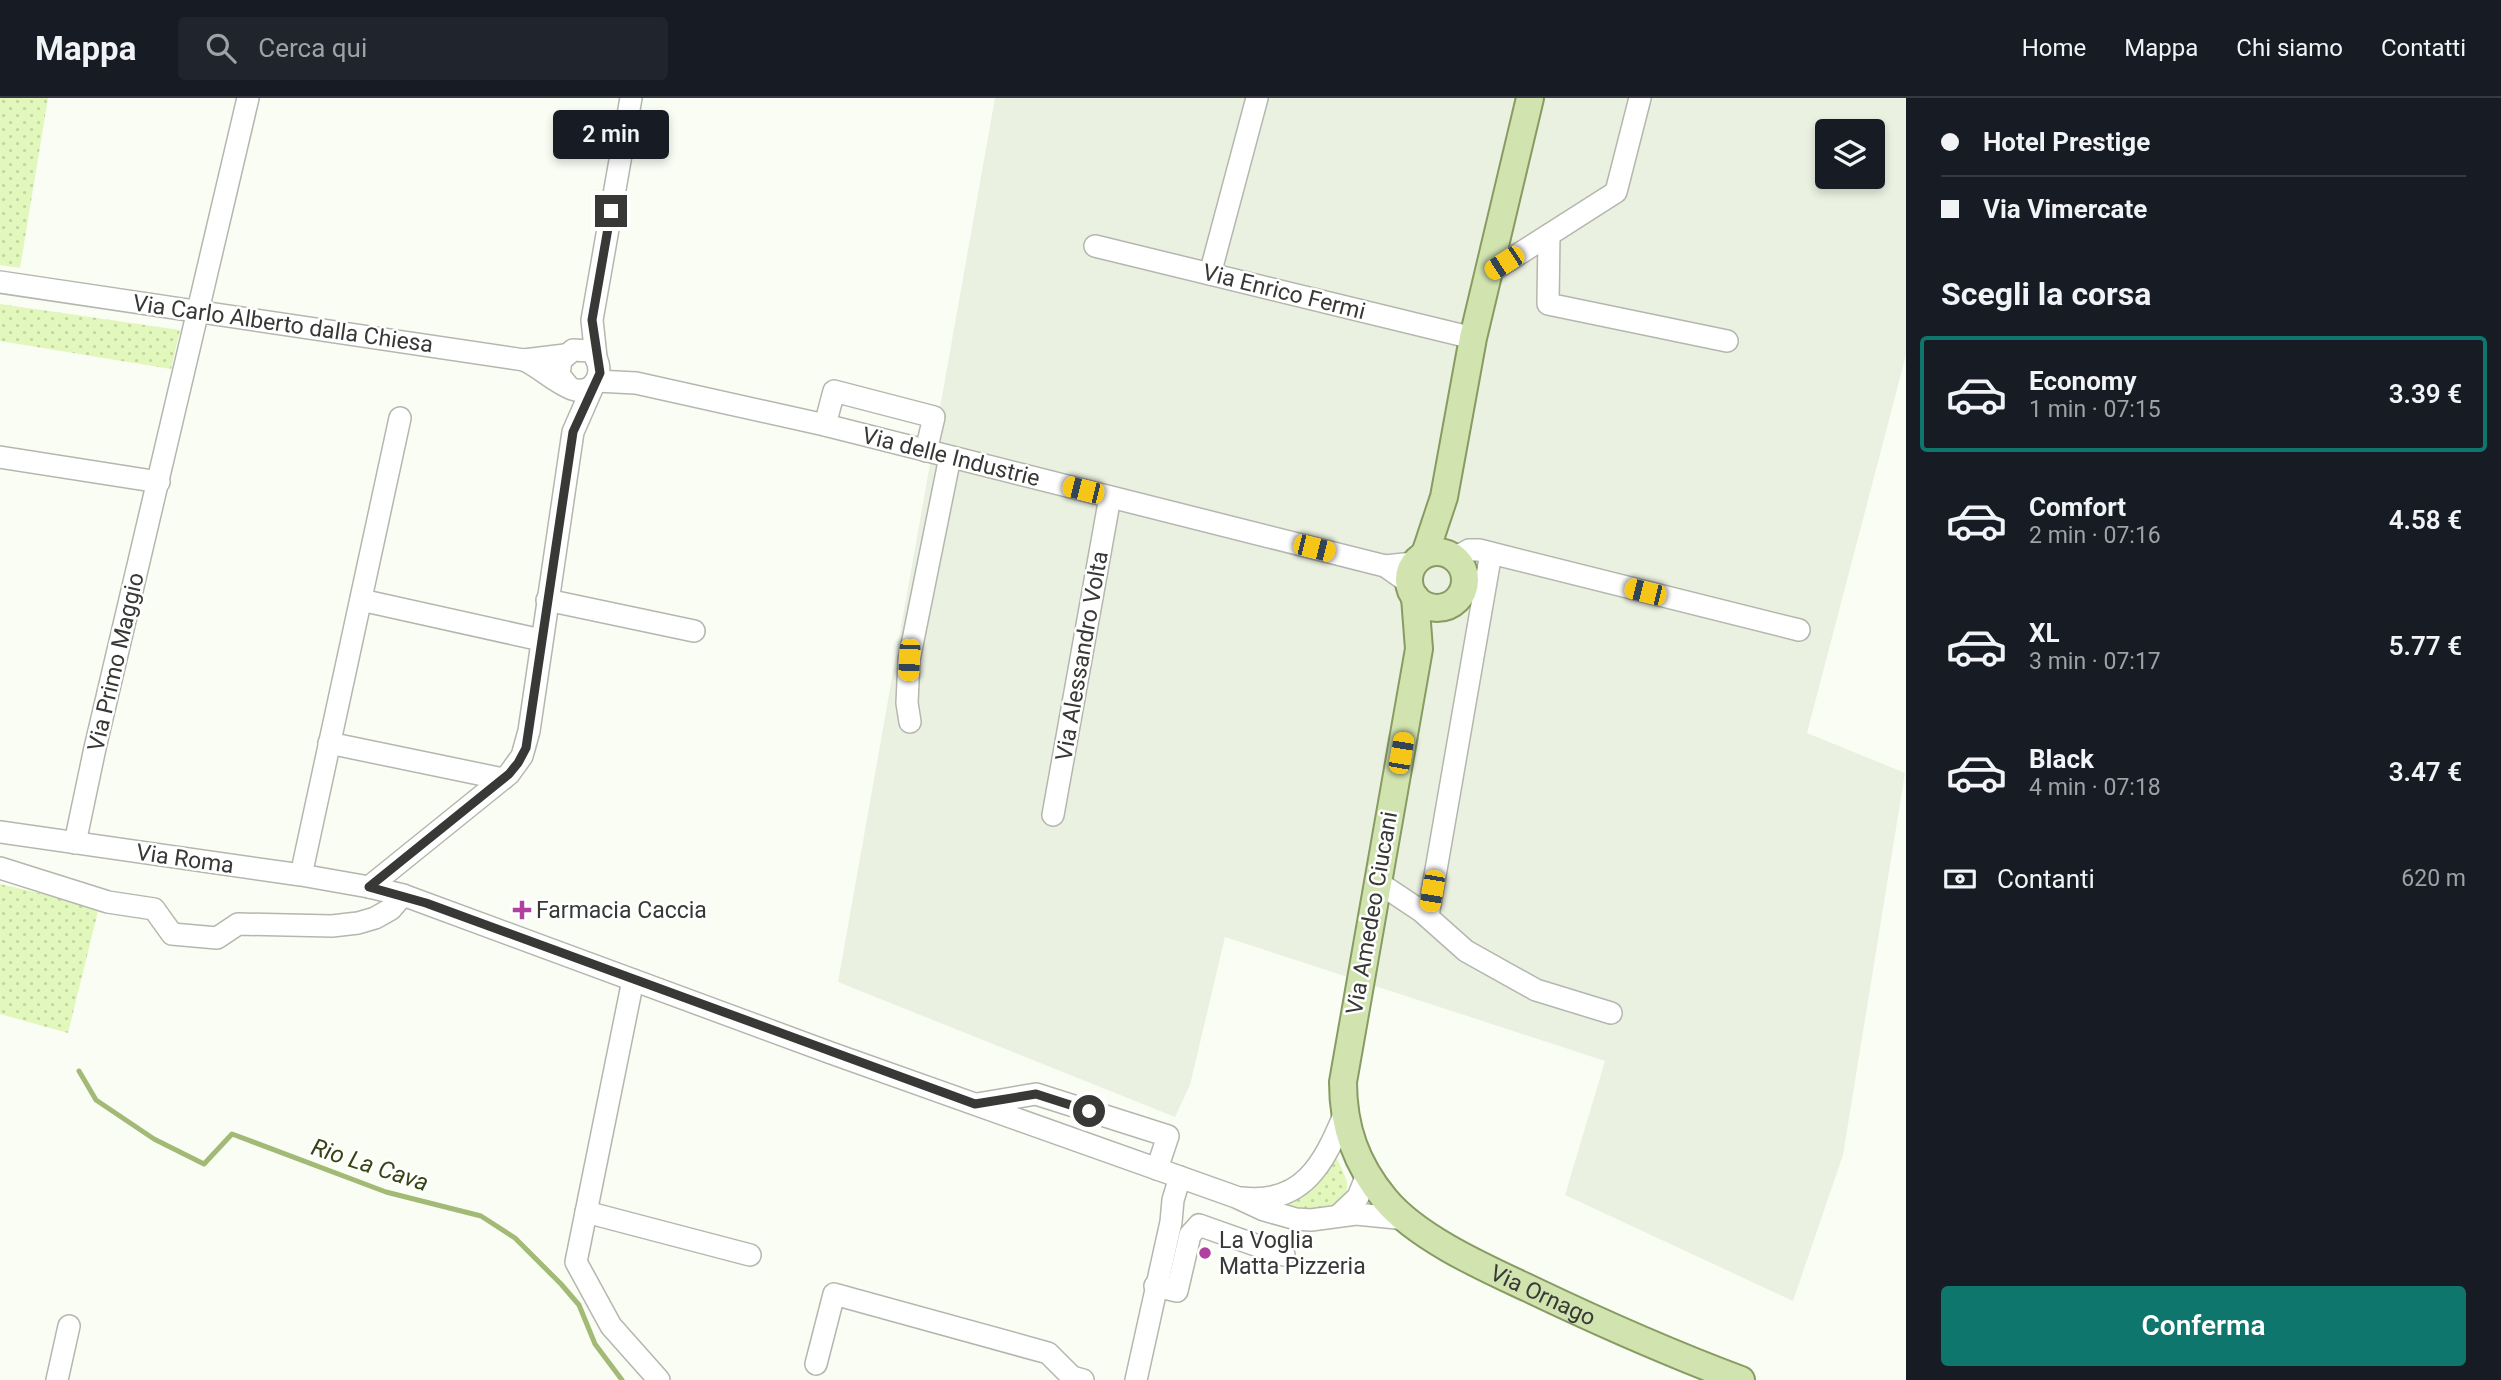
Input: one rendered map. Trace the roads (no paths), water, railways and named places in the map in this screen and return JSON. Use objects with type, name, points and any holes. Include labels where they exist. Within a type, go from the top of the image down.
[{"type":"main road","name":"Via Amedeo Ciucani","points":[[1367,1175],[1355,1150],[1344,1115],[1343,1082],[1419,649],[1416,574],[1444,497],[1473,338],[1530,98]]},
{"type":"main road","name":"Via Amedeo Ciucani","points":[[1419,649],[1433,621],[1444,607],[1457,598],[1464,585],[1462,568],[1454,558],[1444,497]]},
{"type":"main road","points":[[1444,607],[1427,606],[1416,574],[1442,552],[1454,558]]},
{"type":"main road","name":"Via Ornago","points":[[1367,1175],[1387,1202],[1407,1219],[1434,1239],[1487,1269],[1620,1332],[1741,1380]]},
{"type":"street","name":"Via Primo Maggio","points":[[75,843],[248,98]]},
{"type":"street","points":[[369,887],[503,779],[518,763],[526,748],[573,432],[600,368],[596,357],[592,320],[631,98]]},
{"type":"street","points":[[1210,274],[1257,98]]},
{"type":"street","points":[[1489,274],[1616,192],[1640,98]]},
{"type":"street","points":[[1549,235],[1548,304],[1727,341]]},
{"type":"street","name":"Via Enrico Fermi","points":[[1095,246],[1473,338]]},
{"type":"street","name":"Via Carlo Alberto dalla Chiesa","points":[[0,282],[524,360],[569,352]]},
{"type":"street","points":[[569,387],[562,381],[560,362],[592,320]]},
{"type":"street","points":[[569,352],[585,349],[596,357]]},
{"type":"street","points":[[524,360],[569,387],[581,390],[595,383]]},
{"type":"street","name":"Via delle Industrie","points":[[595,383],[636,383],[825,425],[1416,574]]},
{"type":"street","points":[[825,425],[834,391],[934,416],[926,451]]},
{"type":"street","points":[[303,866],[400,418]]},
{"type":"street","points":[[0,457],[159,482]]},
{"type":"street","points":[[910,722],[907,703],[909,660],[950,457]]},
{"type":"street","name":"Via Alessandro Volta","points":[[1053,816],[1110,497]]},
{"type":"street","points":[[1454,558],[1472,550],[1491,553],[1799,630]]},
{"type":"street","points":[[1428,916],[1491,553]]},
{"type":"street","points":[[361,600],[541,640]]},
{"type":"street","points":[[547,600],[694,631]]},
{"type":"street","points":[[329,743],[503,779]]},
{"type":"street","name":"Via Roma","points":[[0,832],[369,887],[403,895],[1206,1186],[1264,1210],[1289,1218],[1311,1220],[1362,1214],[1407,1219]]},
{"type":"street","points":[[0,868],[108,901],[154,909],[172,934],[217,938],[238,924],[332,926],[358,923],[376,918],[391,909],[403,895]]},
{"type":"street","points":[[1379,883],[1428,916],[1466,951],[1536,990],[1611,1013]]},
{"type":"street","points":[[633,980],[576,1262],[611,1326],[659,1380]]},
{"type":"street","points":[[975,1104],[1036,1094],[1168,1136],[1157,1169]]},
{"type":"street","points":[[1236,1197],[1272,1197],[1290,1191],[1307,1179],[1329,1152],[1344,1115]]},
{"type":"street","points":[[1339,1215],[1358,1197],[1367,1175]]},
{"type":"street","points":[[1136,1380],[1180,1177]]},
{"type":"street","points":[[1171,1222],[1206,1186]]},
{"type":"street","points":[[586,1212],[750,1255]]},
{"type":"street","points":[[1155,1286],[1177,1291],[1190,1235],[1199,1225],[1284,1255]]},
{"type":"street","points":[[816,1364],[834,1294],[1048,1353],[1072,1377],[1083,1380]]},
{"type":"street","points":[[57,1380],[69,1326]]},
{"type":"waterway","name":"Rio La Cava","points":[[79,1071],[96,1100],[154,1139],[204,1164],[232,1134],[386,1192],[481,1216],[515,1238],[561,1284],[579,1305],[595,1344],[622,1380]]},
{"type":"place","name":"Farmacia Caccia","points":[[522,910]]},
{"type":"place","name":"La Voglia Matta Pizzeria","points":[[1205,1253]]}]
